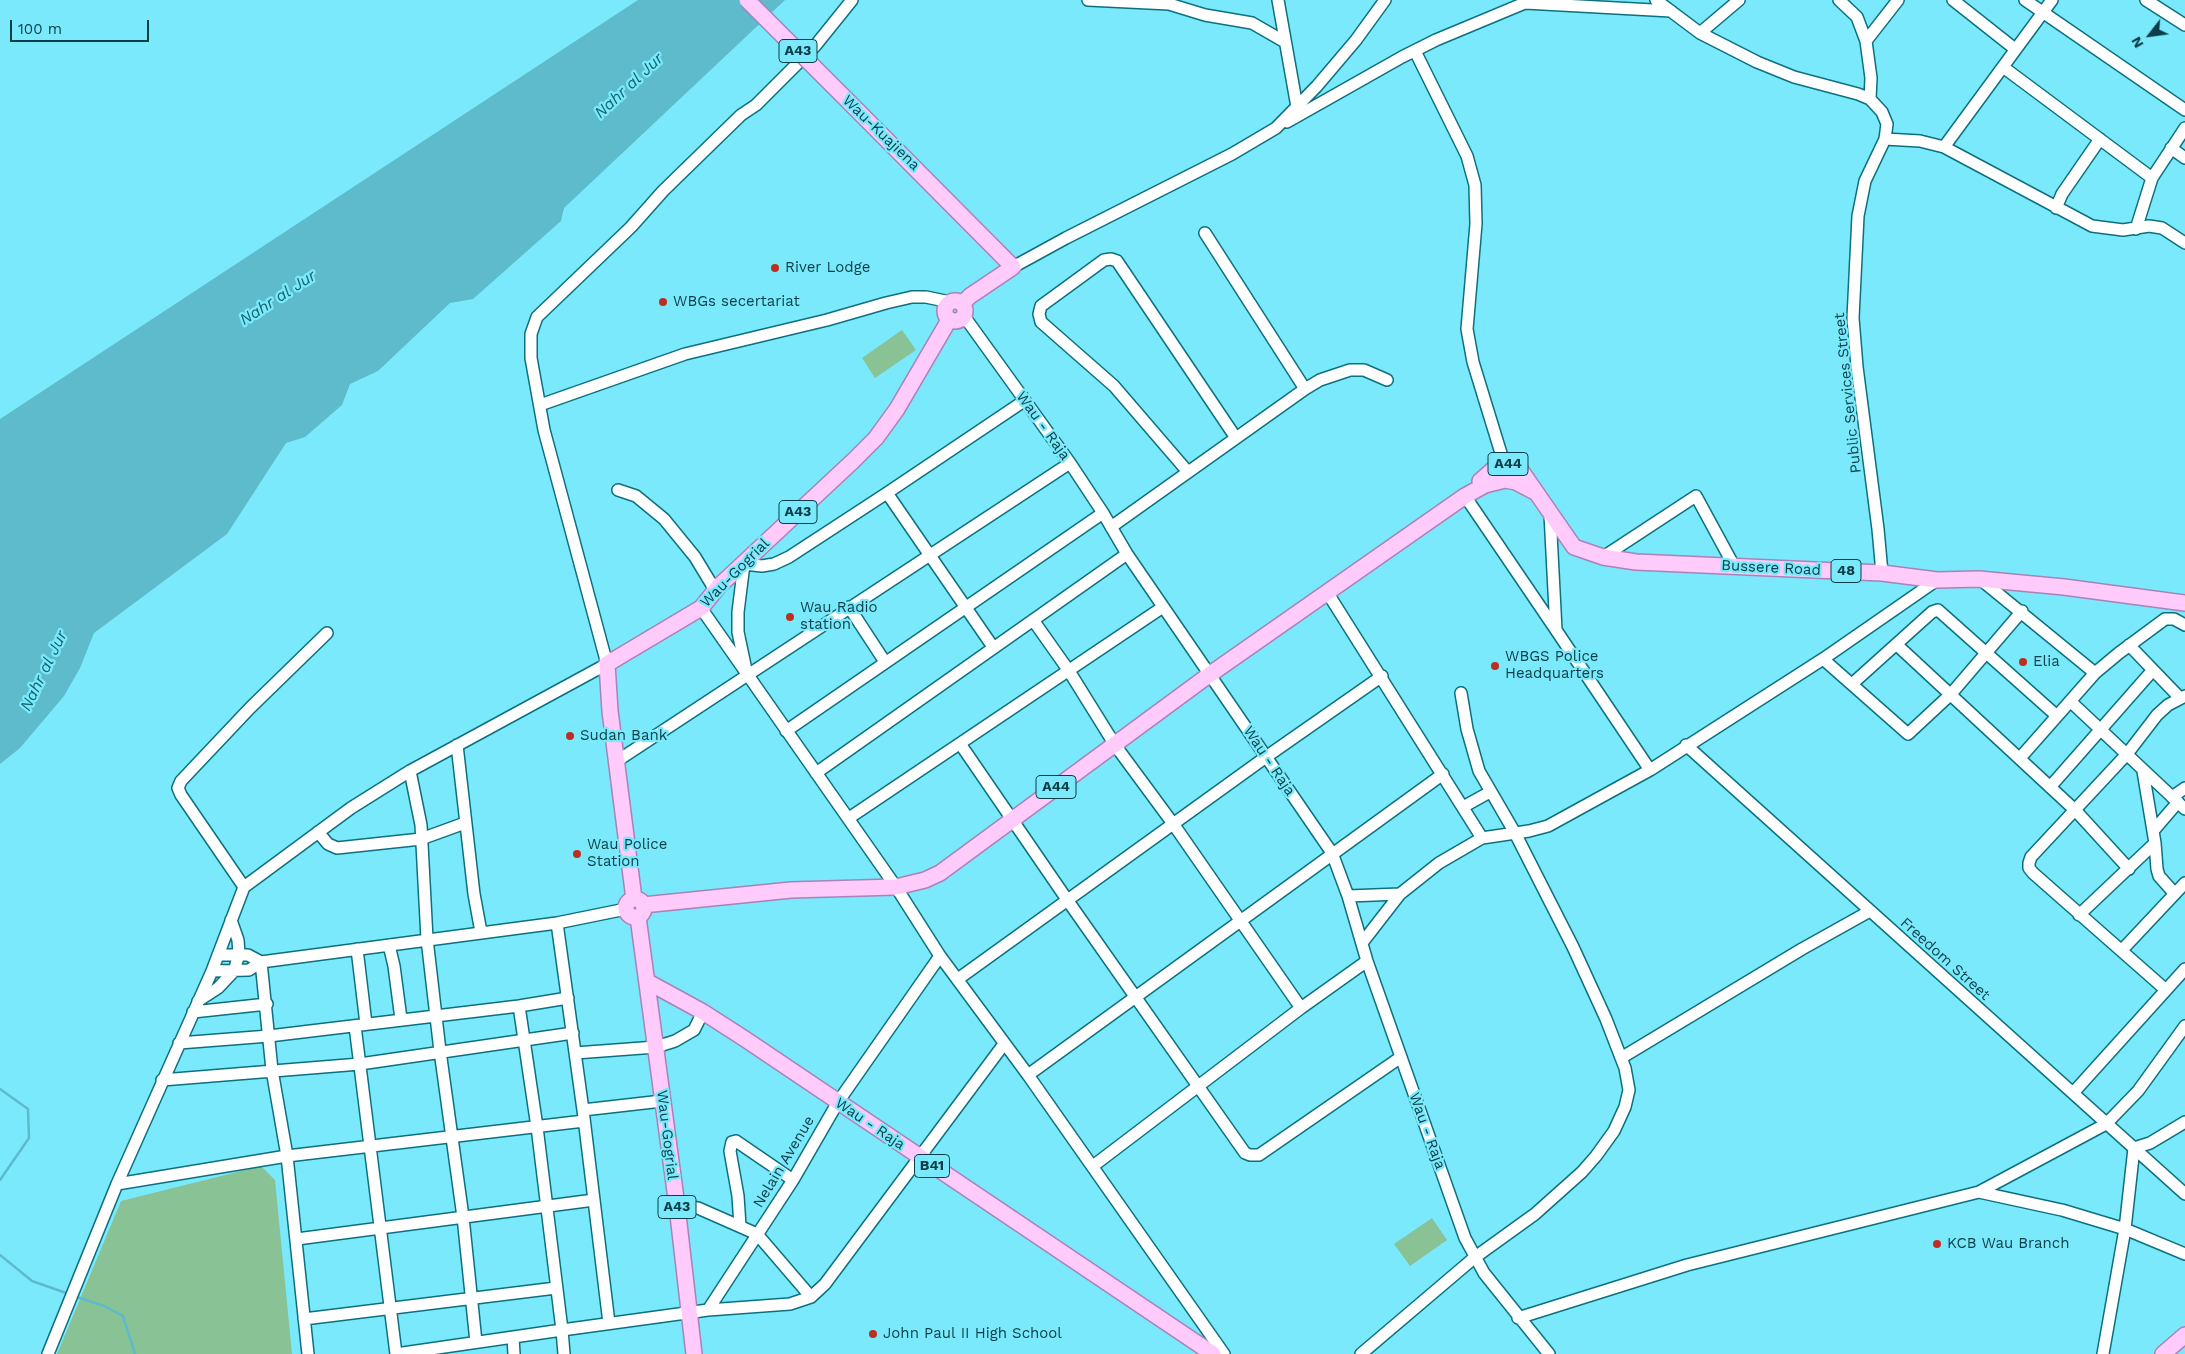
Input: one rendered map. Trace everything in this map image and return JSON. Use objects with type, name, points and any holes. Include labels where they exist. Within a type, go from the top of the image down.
[{"type":"main road","name":"Wau-Kuajiena","points":[[746,0],[1014,267]]},
{"type":"main road","name":"Wau-Gogrial","points":[[694,1354],[648,982],[635,908],[607,664],[701,608],[715,590],[876,438],[956,311],[970,296],[1014,267]]},
{"type":"main road","name":"A44","points":[[1485,485],[1480,481],[1492,469],[1504,464],[1510,464],[1520,469],[1535,492]]},
{"type":"main road","name":"A44","points":[[635,908],[791,890],[896,887],[925,880],[940,873],[1209,675],[1465,496],[1485,485],[1500,481],[1516,482],[1535,492]]},
{"type":"main road","name":"Bussere Road","points":[[1535,492],[1574,547],[1602,557],[1636,562],[1882,573],[1937,580],[1979,578],[2185,603]]},
{"type":"main road","name":"Wau - Raja","points":[[648,982],[703,1012],[1213,1354]]},
{"type":"main road","points":[[2163,1354],[2185,1335]]},
{"type":"street","points":[[48,1354],[117,1184],[212,971],[244,886],[351,808],[410,771],[607,664],[544,430],[531,358],[531,334],[537,317],[631,227],[662,191],[741,115],[756,104],[815,46],[852,0]]},
{"type":"street","points":[[1088,0],[1169,4],[1205,15],[1252,23],[1285,42]]},
{"type":"street","points":[[1278,0],[1297,107]]},
{"type":"street","points":[[1276,128],[1356,40],[1385,0]]},
{"type":"street","points":[[1656,0],[1700,33],[1757,62],[1794,77],[1870,99],[1871,78],[1866,41],[1858,17],[1839,0]]},
{"type":"street","points":[[1700,33],[1738,0]]},
{"type":"street","points":[[1866,41],[1898,0]]},
{"type":"street","points":[[1953,0],[2015,49]]},
{"type":"street","points":[[2026,0],[2185,110]]},
{"type":"street","points":[[1944,147],[2052,0]]},
{"type":"street","points":[[2146,0],[2185,25]]},
{"type":"street","points":[[1014,267],[1066,238],[1232,154],[1415,51],[1528,1],[1671,12]]},
{"type":"street","points":[[1415,51],[1467,156],[1475,185],[1476,224],[1467,329],[1473,362],[1504,464]]},
{"type":"street","points":[[2003,67],[2152,178]]},
{"type":"street","name":"Public Services Street","points":[[1870,99],[1882,112],[1887,124],[1885,139],[1865,181],[1858,216],[1853,318],[1882,573]]},
{"type":"street","points":[[2136,229],[2152,178],[2185,128]]},
{"type":"street","points":[[1885,139],[1920,140],[1944,147],[2092,226],[2123,230],[2149,226],[2162,228],[2185,243]]},
{"type":"street","points":[[2056,208],[2062,194],[2100,139]]},
{"type":"street","points":[[2171,148],[2185,158]]},
{"type":"street","points":[[1204,233],[1304,389]]},
{"type":"street","points":[[1188,472],[1114,386],[1041,322],[1039,314],[1041,306],[1104,260],[1111,259],[1117,261],[1236,438]]},
{"type":"street","points":[[540,406],[685,354],[886,303],[926,297],[956,311]]},
{"type":"street","name":"Wau - Raja","points":[[956,311],[993,354],[1070,462],[1127,554],[1332,853],[1348,896],[1367,961],[1464,1238],[1474,1258],[1518,1318],[1549,1354]]},
{"type":"street","points":[[1111,526],[1304,389],[1320,380],[1350,370],[1364,370],[1387,380]]},
{"type":"street","points":[[748,676],[738,632],[739,589],[744,564],[762,566],[774,564],[789,557],[1024,400]]},
{"type":"street","points":[[617,761],[1070,462]]},
{"type":"street","points":[[618,490],[636,496],[664,519],[695,557],[715,590]]},
{"type":"street","points":[[887,493],[993,647]]},
{"type":"street","points":[[1465,496],[1650,770]]},
{"type":"street","points":[[1602,557],[1696,496],[1734,566]]},
{"type":"street","points":[[786,731],[1103,513]]},
{"type":"street","points":[[1550,514],[1556,630]]},
{"type":"street","points":[[816,772],[1127,554]]},
{"type":"street","points":[[1979,578],[2022,611],[2094,673]]},
{"type":"street","points":[[1362,943],[1400,894],[1439,864],[1482,838],[1548,826],[1650,770],[1823,659],[1937,580]]},
{"type":"street","points":[[1327,592],[1382,676],[1482,838]]},
{"type":"street","points":[[849,607],[885,662]]},
{"type":"street","points":[[849,818],[961,745],[1163,607]]},
{"type":"street","points":[[701,608],[849,818],[940,956],[1093,1166],[1224,1354]]},
{"type":"street","points":[[1852,684],[1932,612],[1938,610],[2057,716]]},
{"type":"street","points":[[1823,659],[1908,734],[1951,694],[2022,611]]},
{"type":"street","points":[[2020,758],[2094,673],[2165,619],[2174,619],[2185,625]]},
{"type":"street","points":[[1033,620],[1069,671],[1115,745],[1174,825],[1300,1008]]},
{"type":"street","points":[[244,886],[178,788],[181,781],[250,708],[327,633]]},
{"type":"street","points":[[1897,645],[2076,811],[2129,869]]},
{"type":"street","points":[[2129,645],[2183,697],[2168,705],[2157,715],[2127,754],[2076,811],[2031,857],[2029,868],[2079,915],[2122,950],[2166,990]]},
{"type":"street","points":[[2050,787],[2153,670]]},
{"type":"street","points":[[958,979],[1266,757],[1382,676]]},
{"type":"street","points":[[1361,1354],[1474,1258],[1535,1214],[1567,1187],[1596,1156],[1614,1131],[1629,1090],[1622,1058],[1573,947],[1515,833],[1479,771],[1473,753],[1461,693]]},
{"type":"street","points":[[2070,701],[2101,728],[2178,803]]},
{"type":"street","points":[[457,745],[481,932]]},
{"type":"street","points":[[961,745],[1135,998],[1246,1153],[1254,1156],[1258,1154],[1400,1057]]},
{"type":"street","name":"Freedom Street","points":[[1686,746],[2185,1194]]},
{"type":"street","points":[[2142,770],[2154,830],[2157,869],[2160,876],[2175,894]]},
{"type":"street","points":[[410,771],[421,825],[427,939],[463,1217],[476,1342]]},
{"type":"street","points":[[1028,1075],[1443,774]]},
{"type":"street","points":[[2154,830],[2178,803],[2185,788]]},
{"type":"street","points":[[1463,807],[1490,792]]},
{"type":"street","points":[[318,832],[328,844],[337,848],[421,839],[466,823]]},
{"type":"street","points":[[2079,915],[2155,843]]},
{"type":"street","points":[[2122,950],[2185,883]]},
{"type":"street","points":[[1348,896],[1400,894]]},
{"type":"street","points":[[212,971],[249,970],[261,962],[557,923],[635,908]]},
{"type":"street","points":[[1622,1058],[1802,949],[1870,911]]},
{"type":"street","points":[[198,1001],[218,988],[234,971],[239,954],[238,940],[231,920]]},
{"type":"street","points":[[557,923],[576,1053],[609,1323]]},
{"type":"street","points":[[389,944],[401,1019]]},
{"type":"street","points":[[357,949],[361,1025],[360,1064],[396,1354],[708,1310],[790,1304],[811,1297],[826,1284],[1004,1044]]},
{"type":"street","points":[[218,955],[248,955],[261,962]]},
{"type":"street","name":"Nelain Avenue","points":[[708,1310],[793,1180],[838,1102],[940,956]]},
{"type":"street","points":[[1093,1166],[1300,1008],[1367,961]]},
{"type":"street","points":[[261,962],[267,1004],[272,1070],[288,1156],[308,1354]]},
{"type":"street","points":[[2073,1094],[2185,969]]},
{"type":"street","points":[[179,1043],[269,1036],[519,1006],[568,998]]},
{"type":"street","points":[[193,1012],[267,1004]]},
{"type":"street","points":[[519,1006],[537,1127],[564,1354]]},
{"type":"street","points":[[576,1053],[656,1046],[675,1040],[694,1030],[703,1012]]},
{"type":"street","points":[[1518,1318],[1686,1265],[1979,1192],[2106,1124],[2138,1091],[2185,1026]]},
{"type":"street","points":[[162,1080],[360,1064],[573,1033]]},
{"type":"street","points":[[117,1184],[288,1156],[537,1127],[584,1115],[662,1101]]},
{"type":"street","points":[[2103,1354],[2125,1229],[2134,1148],[2150,1143],[2185,1122]]},
{"type":"street","points":[[740,1226],[738,1196],[730,1151],[732,1142],[736,1141],[793,1180]]},
{"type":"street","points":[[1979,1192],[2062,1210],[2125,1229],[2185,1254]]},
{"type":"street","points":[[297,1240],[463,1217],[546,1208],[594,1200]]},
{"type":"street","points":[[677,1206],[698,1208],[757,1234],[811,1297]]},
{"type":"street","points":[[304,1319],[472,1300],[556,1288]]},
{"type":"street","points":[[513,1337],[514,1354]]},
{"type":"green space","points":[[902,330],[916,350],[875,378],[862,358]]},
{"type":"green space","points":[[261,1166],[275,1180],[292,1354],[57,1354],[121,1201]]},
{"type":"green space","points":[[1432,1218],[1447,1240],[1410,1266],[1394,1244]]},
{"type":"water","name":"Nahr al Jur","points":[[638,0],[785,0],[564,208],[561,221],[473,299],[450,303],[378,371],[350,384],[342,405],[305,437],[286,443],[227,534],[94,633],[80,668],[64,696],[20,748],[0,764],[0,419]]},
{"type":"waterway","points":[[0,1089],[28,1109],[29,1138],[0,1180]]},
{"type":"waterway","points":[[0,1255],[32,1281],[69,1294]]},
{"type":"waterway","points":[[74,1296],[104,1306],[123,1316],[135,1354]]},
{"type":"place","name":"River Lodge","points":[[775,268]]},
{"type":"place","name":"WBGs secertariat","points":[[663,302]]},
{"type":"place","name":"Wau Radio station","points":[[790,617]]},
{"type":"place","name":"Elia","points":[[2023,662]]},
{"type":"place","name":"WBGS Police Headquarters","points":[[1495,666]]},
{"type":"place","name":"Sudan Bank","points":[[570,736]]},
{"type":"place","name":"Wau Police Station","points":[[577,854]]},
{"type":"place","name":"KCB Wau Branch","points":[[1937,1244]]},
{"type":"place","name":"John Paul II High School","points":[[873,1334]]}]
